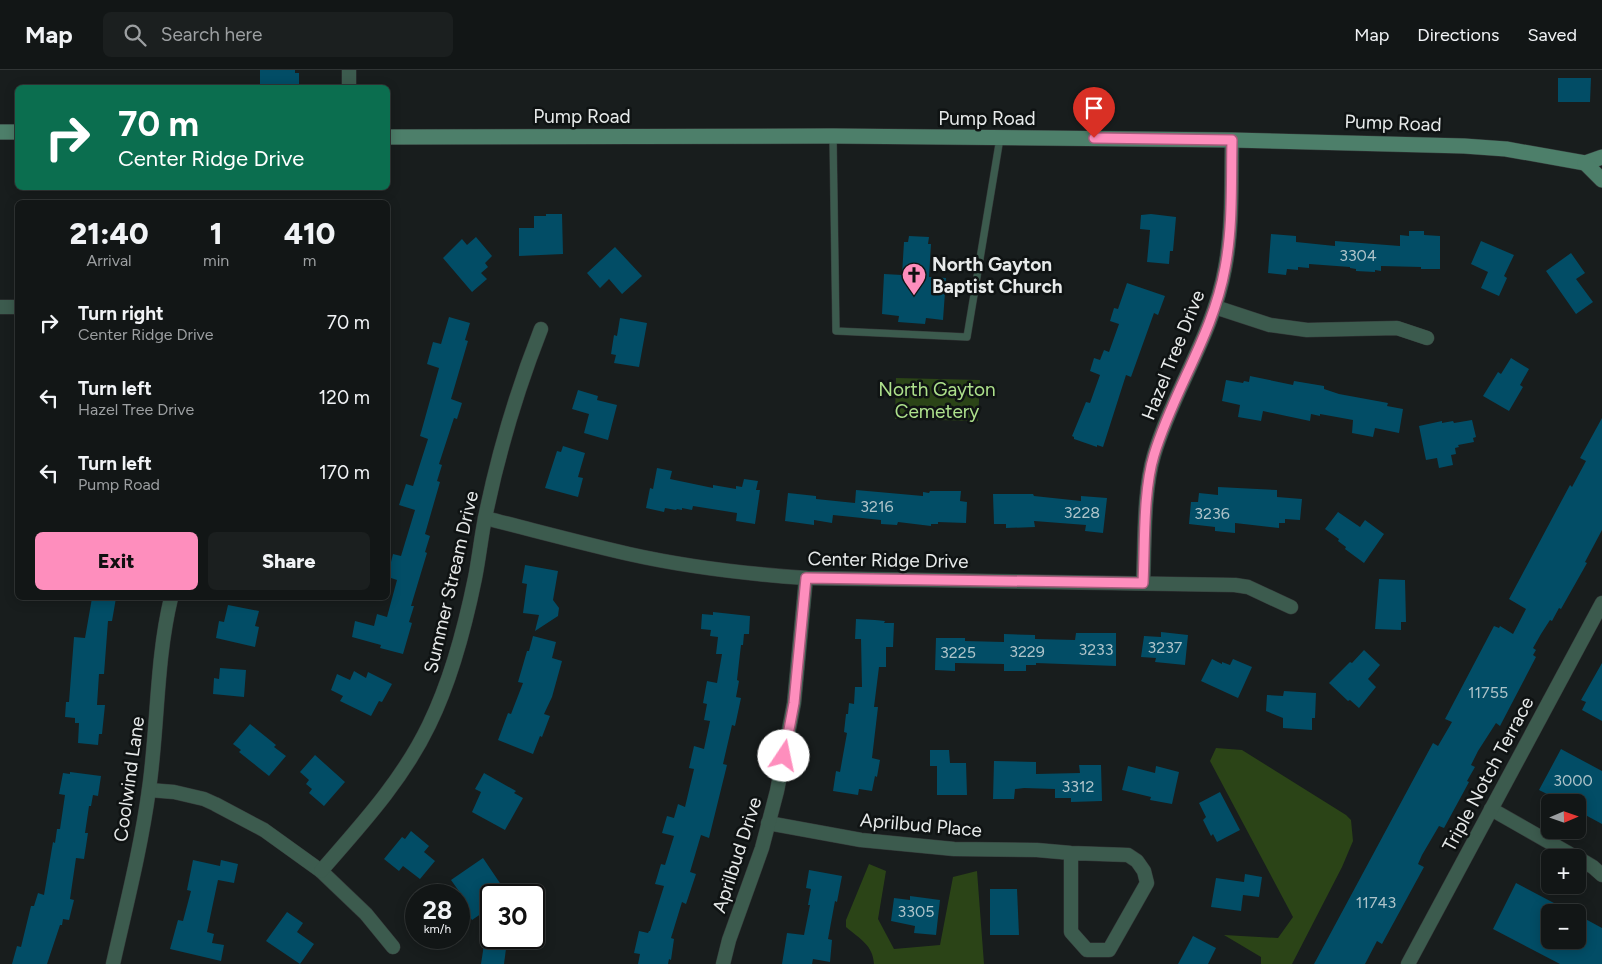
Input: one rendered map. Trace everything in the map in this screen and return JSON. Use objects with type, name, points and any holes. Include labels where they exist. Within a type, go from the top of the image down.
[{"type":"main road","points":[[0,132],[15,132]]},
{"type":"main road","name":"Pump Road","points":[[390,137],[833,136],[1232,140],[1464,146],[1506,149],[1585,163],[1602,157]]},
{"type":"main road","points":[[1585,163],[1602,180]]},
{"type":"street","points":[[349,70],[349,85]]},
{"type":"street","name":"Hazel Tree Drive","points":[[1143,583],[1148,488],[1153,457],[1162,430],[1216,307],[1225,269],[1230,234],[1232,140]]},
{"type":"street","points":[[0,307],[15,307]]},
{"type":"street","points":[[1216,307],[1270,325],[1307,330],[1397,328],[1427,338]]},
{"type":"street","name":"Summer Stream Drive","points":[[321,871],[391,788],[415,752],[442,695],[458,648],[475,578],[485,518],[504,440],[531,354],[541,329]]},
{"type":"street","name":"Center Ridge Drive","points":[[485,518],[630,554],[756,575],[806,578],[1235,585],[1248,587],[1291,607]]},
{"type":"street","name":"Aprilbud Drive","points":[[723,964],[728,940],[762,848],[777,791],[794,703],[806,578]]},
{"type":"street","name":"Coolwind Lane","points":[[113,964],[138,851],[149,790],[163,639],[171,600]]},
{"type":"street","name":"Triple Notch Terrace","points":[[1408,964],[1602,603]]},
{"type":"street","points":[[149,790],[174,792],[204,799],[264,830],[321,871],[366,914],[393,947]]},
{"type":"street","points":[[1491,808],[1562,849]]},
{"type":"street","name":"Aprilbud Place","points":[[768,823],[861,840],[954,849],[1037,850],[1128,855],[1137,861],[1144,871],[1147,883],[1109,950],[1087,950],[1071,932],[1071,853]]},
{"type":"street","points":[[1586,862],[1599,869]]},
{"type":"lane","points":[[833,136],[836,331],[967,337],[1000,138]]},
{"type":"green space","name":"North Gayton Cemetery","points":[[896,378],[980,380],[978,421],[895,419]]},
{"type":"green space","points":[[1216,748],[1242,750],[1346,815],[1351,820],[1353,841],[1342,867],[1292,964],[1261,964],[1261,957],[1224,935],[1278,938],[1293,917],[1210,761]]},
{"type":"green space","points":[[869,864],[886,871],[878,919],[894,949],[940,945],[953,877],[977,871],[984,964],[874,964],[868,947],[846,927],[846,920]]},
{"type":"building","points":[[260,70],[295,70],[295,73],[299,73],[299,85],[260,85]]},
{"type":"building","points":[[1558,78],[1591,78],[1590,102],[1558,102]]},
{"type":"building","points":[[546,214],[562,214],[563,254],[519,256],[519,228],[534,228],[534,216],[546,216]]},
{"type":"building","points":[[1151,214],[1176,217],[1173,251],[1170,251],[1169,264],[1147,262],[1150,230],[1140,229],[1141,215]]},
{"type":"building","points":[[1409,231],[1424,231],[1424,235],[1440,236],[1440,269],[1381,266],[1381,271],[1375,270],[1375,272],[1356,271],[1356,269],[1350,267],[1309,264],[1309,268],[1287,269],[1286,275],[1268,273],[1271,234],[1296,236],[1296,242],[1335,246],[1335,241],[1400,246],[1400,235],[1409,236]]},
{"type":"building","name":"North Gayton Baptist Church","points":[[909,236],[929,237],[928,244],[931,244],[929,277],[946,278],[943,320],[926,318],[925,324],[898,322],[899,316],[882,314],[884,274],[902,275],[904,242],[908,242]]},
{"type":"building","points":[[476,237],[492,256],[485,263],[488,267],[481,273],[487,279],[472,292],[443,258],[462,239],[467,245]]},
{"type":"building","points":[[1481,241],[1514,255],[1504,276],[1507,278],[1499,296],[1481,288],[1488,272],[1471,264]]},
{"type":"building","points":[[615,247],[642,276],[622,294],[609,279],[600,288],[587,273]]},
{"type":"building","points":[[1571,253],[1585,273],[1576,279],[1593,302],[1576,314],[1546,271]]},
{"type":"building","points":[[1127,283],[1165,296],[1158,315],[1154,313],[1131,377],[1126,375],[1103,447],[1097,445],[1097,447],[1074,439],[1072,436],[1086,402],[1090,403],[1100,375],[1090,371],[1094,358],[1100,360],[1104,350],[1109,352],[1119,324],[1110,321],[1114,308],[1118,309]]},
{"type":"building","points":[[449,317],[470,323],[465,340],[468,341],[451,399],[462,403],[457,419],[454,418],[439,464],[442,465],[437,481],[440,482],[425,534],[430,536],[425,552],[427,553],[411,606],[414,606],[409,622],[412,623],[403,654],[380,648],[381,645],[352,637],[355,621],[374,626],[377,614],[387,617],[397,580],[390,578],[393,554],[401,556],[415,510],[399,505],[406,484],[413,486],[428,439],[420,436],[439,368],[427,364],[433,342],[441,344]]},
{"type":"building","points":[[620,318],[647,323],[639,367],[614,363],[616,355],[611,354],[614,335],[617,336]]},
{"type":"building","points":[[1511,358],[1529,369],[1520,385],[1523,387],[1509,411],[1483,396],[1498,372],[1501,374]]},
{"type":"building","points":[[1250,376],[1293,385],[1294,381],[1324,386],[1324,389],[1339,394],[1388,403],[1387,406],[1403,409],[1399,433],[1375,428],[1373,437],[1352,433],[1353,420],[1320,414],[1320,416],[1311,414],[1310,421],[1263,411],[1261,421],[1238,417],[1240,405],[1222,401],[1226,380],[1243,383],[1244,381],[1249,382]]},
{"type":"building","points":[[578,390],[598,396],[597,400],[617,405],[608,440],[584,433],[589,414],[572,409]]},
{"type":"building","points":[[1602,418],[1602,530],[1585,562],[1587,563],[1561,609],[1559,608],[1552,621],[1550,620],[1533,648],[1536,650],[1533,655],[1536,657],[1500,726],[1496,723],[1478,751],[1471,765],[1475,767],[1467,781],[1469,782],[1444,828],[1439,826],[1422,855],[1418,864],[1424,867],[1382,944],[1377,941],[1365,964],[1314,964],[1433,743],[1438,746],[1452,722],[1445,719],[1494,626],[1499,628],[1500,626],[1513,634],[1526,609],[1509,599],[1570,485],[1572,487],[1586,461],[1580,458]]},
{"type":"building","points":[[1472,420],[1476,437],[1473,438],[1474,442],[1458,445],[1459,447],[1455,448],[1456,454],[1451,455],[1453,465],[1439,468],[1437,458],[1426,460],[1419,426],[1442,421],[1442,423],[1453,421],[1454,423]]},
{"type":"building","points":[[563,446],[585,453],[578,477],[583,478],[578,497],[545,488],[557,451],[561,452]]},
{"type":"building","points":[[657,468],[672,471],[670,479],[713,488],[713,485],[736,489],[736,486],[742,487],[744,479],[758,481],[756,490],[760,490],[755,524],[736,521],[737,513],[693,506],[692,510],[665,508],[664,512],[646,508],[650,488],[653,489]]},
{"type":"building","points":[[1218,487],[1277,490],[1277,497],[1302,499],[1300,520],[1285,519],[1285,523],[1279,523],[1279,528],[1235,523],[1235,533],[1215,531],[1215,527],[1189,524],[1191,502],[1198,502],[1199,493],[1218,495]]},
{"type":"building","points":[[856,490],[923,496],[923,492],[929,493],[930,491],[961,491],[960,501],[967,502],[966,523],[938,522],[938,524],[931,524],[931,526],[898,522],[897,525],[881,524],[881,520],[833,515],[832,523],[814,520],[814,525],[785,521],[788,493],[816,496],[816,499],[855,503]]},
{"type":"building","points":[[993,494],[1033,494],[1034,496],[1081,501],[1081,496],[1107,498],[1103,533],[1085,531],[1086,525],[1034,521],[1035,527],[1006,528],[1006,524],[994,524]]},
{"type":"building","points":[[1338,512],[1360,527],[1365,520],[1384,534],[1364,563],[1345,549],[1346,547],[1338,541],[1339,539],[1325,529]]},
{"type":"building","points":[[525,565],[558,571],[553,600],[559,608],[558,616],[535,631],[539,615],[523,613],[527,584],[522,583]]},
{"type":"building","points":[[1379,579],[1405,580],[1406,622],[1401,622],[1401,630],[1375,629]]},
{"type":"building","points":[[92,600],[116,600],[112,621],[108,621],[104,674],[99,674],[97,705],[105,705],[102,734],[99,734],[98,745],[78,743],[79,723],[75,723],[75,718],[65,717],[66,702],[69,702],[74,637],[85,638]]},
{"type":"building","points":[[228,605],[259,611],[255,626],[259,627],[255,647],[216,638],[219,621],[224,622]]},
{"type":"building","points":[[713,612],[750,616],[749,634],[744,634],[743,645],[741,645],[736,697],[741,698],[735,726],[732,725],[723,764],[727,765],[709,838],[701,835],[690,872],[696,874],[686,904],[682,902],[671,938],[674,939],[671,960],[669,959],[668,964],[638,964],[640,954],[634,953],[639,931],[648,933],[650,931],[664,886],[655,884],[661,864],[665,865],[674,836],[662,833],[667,816],[674,818],[678,804],[685,807],[694,769],[689,768],[694,746],[704,749],[710,721],[704,720],[707,704],[703,703],[707,681],[717,683],[722,654],[716,654],[718,637],[710,636],[711,630],[701,629],[702,614],[713,615]]},
{"type":"building","points":[[856,619],[894,623],[893,647],[886,647],[886,667],[879,667],[874,707],[878,707],[872,758],[880,760],[877,777],[875,776],[872,791],[859,789],[858,795],[833,791],[836,771],[840,772],[847,733],[844,732],[849,703],[854,704],[855,687],[862,687],[861,639],[855,639]]},
{"type":"building","points":[[1161,632],[1188,635],[1185,665],[1155,662],[1156,658],[1141,657],[1144,636],[1161,637]]},
{"type":"building","points":[[1076,633],[1116,633],[1116,666],[1036,663],[1036,665],[1026,665],[1026,671],[1004,671],[1004,664],[955,663],[955,671],[935,670],[936,638],[965,638],[965,641],[1004,642],[1004,634],[1035,635],[1035,639],[1075,640]]},
{"type":"building","points":[[533,636],[556,642],[552,658],[562,661],[552,697],[544,714],[550,716],[533,754],[498,740],[508,713],[511,714],[523,683],[518,682]]},
{"type":"building","points":[[1364,650],[1380,665],[1368,679],[1376,687],[1359,708],[1350,700],[1348,701],[1329,683]]},
{"type":"building","points":[[1212,659],[1222,664],[1222,662],[1230,665],[1233,659],[1252,667],[1238,698],[1201,681]]},
{"type":"building","points":[[1602,663],[1602,721],[1582,710],[1586,702],[1581,700]]},
{"type":"building","points":[[220,668],[246,670],[244,697],[213,694],[214,678],[219,679]]},
{"type":"building","points":[[354,671],[366,678],[368,672],[392,684],[382,702],[379,701],[371,716],[340,701],[343,696],[331,690],[337,674],[350,680]]},
{"type":"building","points":[[1284,691],[1316,693],[1315,718],[1312,718],[1312,730],[1283,728],[1283,718],[1266,711],[1267,695],[1283,696]]},
{"type":"building","points":[[250,724],[276,745],[274,747],[286,756],[269,776],[239,752],[241,750],[233,744]]},
{"type":"building","points":[[1561,749],[1602,771],[1602,824],[1586,815],[1586,794],[1547,794],[1539,790]]},
{"type":"building","points":[[930,750],[949,750],[950,763],[966,763],[967,795],[937,795],[937,766],[930,766]]},
{"type":"building","points":[[315,755],[345,782],[324,806],[309,793],[312,789],[306,784],[309,780],[300,772]]},
{"type":"building","points":[[994,761],[1036,762],[1036,774],[1080,773],[1079,765],[1101,765],[1102,801],[1071,802],[1071,798],[1055,798],[1055,789],[1024,788],[1015,789],[1014,799],[993,799]]},
{"type":"building","points":[[1128,766],[1155,773],[1156,766],[1179,772],[1172,804],[1150,800],[1151,797],[1122,790]]},
{"type":"building","points":[[70,772],[101,776],[98,796],[93,795],[91,806],[89,806],[85,833],[88,833],[84,859],[76,858],[70,899],[74,900],[69,920],[63,919],[62,925],[60,925],[47,964],[12,964],[17,946],[21,947],[31,906],[34,906],[38,893],[44,895],[53,842],[55,843],[57,829],[60,829],[65,795],[59,794],[63,773],[70,774]]},
{"type":"building","points":[[484,773],[516,791],[514,793],[523,798],[505,830],[472,812],[481,792],[475,789]]},
{"type":"building","points":[[1220,792],[1240,830],[1217,842],[1213,834],[1211,836],[1203,820],[1206,817],[1199,803]]},
{"type":"building","points":[[411,831],[429,846],[424,852],[435,861],[420,879],[403,866],[399,871],[384,859],[402,837],[405,839]]},
{"type":"building","points":[[483,858],[501,884],[480,884],[480,915],[472,920],[470,917],[470,884],[454,884],[451,880]]},
{"type":"building","points":[[193,860],[220,866],[221,860],[238,864],[234,883],[218,880],[207,932],[214,934],[212,943],[224,945],[221,961],[170,949],[178,920],[183,921],[191,891],[187,890]]},
{"type":"building","points":[[809,870],[842,876],[828,939],[832,940],[830,962],[813,959],[812,964],[782,964],[787,933],[804,935],[810,905],[808,905],[811,889],[806,888]]},
{"type":"building","points":[[1245,874],[1262,877],[1259,897],[1243,895],[1241,911],[1211,907],[1216,878],[1244,882]]},
{"type":"building","points":[[1516,883],[1556,904],[1541,904],[1541,949],[1586,949],[1586,919],[1602,928],[1602,964],[1560,964],[1493,929]]},
{"type":"building","points":[[990,889],[1017,889],[1019,935],[990,935]]},
{"type":"building","points":[[910,896],[940,900],[936,935],[914,933],[915,926],[891,921],[894,898],[910,900]]},
{"type":"building","points":[[287,912],[303,923],[297,932],[314,944],[300,964],[266,941]]},
{"type":"building","points":[[1193,936],[1216,948],[1208,964],[1178,964]]},
{"type":"building","points":[[483,949],[506,949],[504,964],[481,964]]},
{"type":"place","name":"North Gayton Baptist Church","points":[[914,296]]},
{"type":"route","points":[[784,756],[794,703],[806,578],[1143,583],[1148,488],[1153,457],[1162,430],[1216,307],[1225,269],[1230,234],[1232,140],[1094,138]]}]
